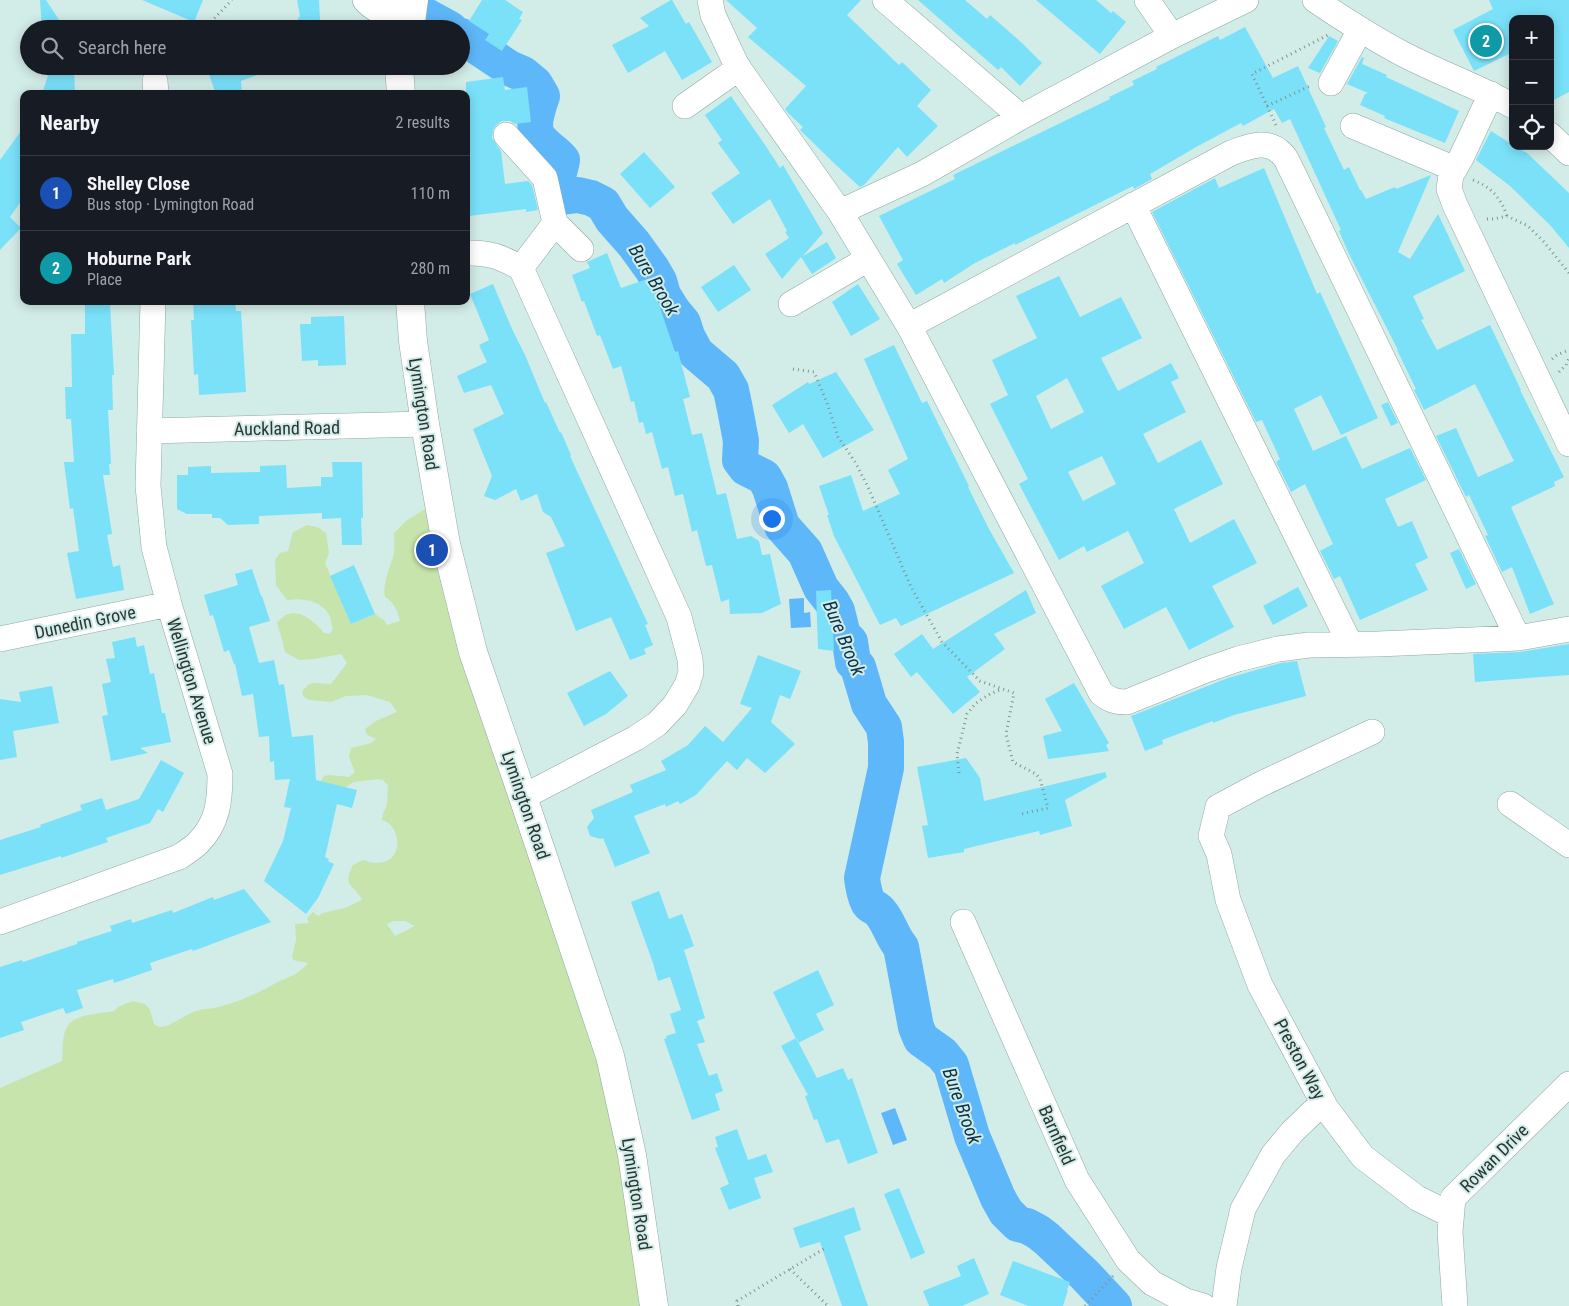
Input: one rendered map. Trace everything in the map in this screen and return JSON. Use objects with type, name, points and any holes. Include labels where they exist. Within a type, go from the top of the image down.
[{"type":"main road","name":"Lymington Road","points":[[410,305],[413,341],[425,424],[446,544],[473,652],[610,1056],[632,1155],[654,1306]]},
{"type":"street","points":[[365,0],[371,7],[380,12],[403,15]]},
{"type":"street","points":[[710,0],[713,16],[739,68],[840,212],[909,326],[1100,693],[1109,700],[1127,702],[1206,670],[1238,659],[1278,649],[1309,645],[1518,638],[1569,629]]},
{"type":"street","points":[[885,0],[1021,117]]},
{"type":"street","points":[[1147,0],[1172,36]]},
{"type":"street","points":[[840,212],[922,174],[1021,117],[1172,36],[1246,0]]},
{"type":"street","points":[[1315,0],[1354,26],[1402,53],[1511,105]]},
{"type":"street","points":[[1334,78],[1354,26]]},
{"type":"street","points":[[685,106],[739,68]]},
{"type":"street","points":[[1491,94],[1452,175],[1449,188],[1455,205],[1569,444]]},
{"type":"street","points":[[1353,126],[1452,175]]},
{"type":"street","points":[[506,134],[545,178],[555,223],[581,249]]},
{"type":"street","points":[[1554,139],[1569,153]]},
{"type":"street","points":[[909,326],[1231,153],[1256,144],[1270,145],[1283,154],[1292,171],[1518,638]]},
{"type":"street","points":[[1133,205],[1350,644]]},
{"type":"street","points":[[521,268],[555,223]]},
{"type":"street","points":[[470,253],[500,257],[521,268],[679,617],[690,659],[691,672],[687,685],[675,705],[657,724],[604,755],[523,796]]},
{"type":"street","points":[[791,304],[868,259]]},
{"type":"street","name":"Wellington Avenue","points":[[0,922],[179,857],[198,843],[213,824],[220,799],[220,774],[169,604],[154,547],[148,486],[153,305]]},
{"type":"street","name":"Auckland Road","points":[[149,431],[425,424]]},
{"type":"street","name":"Dunedin Grove","points":[[0,639],[169,604]]},
{"type":"street","name":"Preston Way","points":[[1372,732],[1260,784],[1218,807],[1211,836],[1218,854],[1228,900],[1260,985],[1326,1108],[1363,1157],[1417,1198],[1452,1215]]},
{"type":"street","points":[[1510,804],[1569,845]]},
{"type":"street","name":"Barnfield","points":[[963,922],[1077,1180],[1128,1260],[1152,1283],[1186,1301],[1203,1306]]},
{"type":"street","name":"Rowan Drive","points":[[1455,1306],[1450,1232],[1453,1198],[1569,1084]]},
{"type":"street","points":[[1224,1306],[1229,1268],[1243,1208],[1274,1155],[1292,1132],[1315,1110],[1326,1108]]},
{"type":"path","points":[[213,20],[232,0]]},
{"type":"path","points":[[1283,154],[1284,142],[1252,74],[1354,26]]},
{"type":"path","points":[[1267,106],[1334,78]]},
{"type":"path","points":[[1452,175],[1472,179],[1490,189],[1500,200],[1507,216]]},
{"type":"path","points":[[1483,218],[1494,219],[1507,216],[1528,226],[1544,242],[1569,274]]},
{"type":"path","points":[[1548,363],[1557,355],[1569,350]]},
{"type":"path","points":[[793,369],[814,372],[838,437],[855,462],[868,487],[911,587],[942,642],[980,681],[1014,693],[1006,734],[1013,762],[1036,774],[1040,779],[1048,808],[1021,814]]},
{"type":"path","points":[[959,773],[957,754],[967,714],[976,703],[1002,689]]},
{"type":"path","points":[[738,1306],[736,1302],[827,1247]]},
{"type":"path","points":[[1085,1306],[1128,1260]]},
{"type":"path","points":[[790,1269],[828,1306]]},
{"type":"green space","points":[[425,509],[430,518],[605,1059],[648,1306],[0,1306],[0,1088],[62,1061],[65,1030],[68,1025],[80,1017],[114,1011],[118,1007],[133,1001],[145,1004],[150,1010],[154,1024],[160,1027],[170,1025],[195,1011],[223,1006],[246,998],[298,973],[308,963],[293,960],[292,957],[296,940],[295,924],[309,923],[307,918],[313,912],[318,916],[345,908],[362,900],[349,882],[348,878],[353,865],[363,860],[377,863],[387,861],[394,856],[397,848],[395,831],[390,824],[382,820],[387,805],[388,785],[383,780],[354,782],[346,787],[319,784],[324,776],[349,777],[355,772],[349,757],[351,748],[371,743],[376,739],[366,734],[365,729],[376,721],[397,712],[390,702],[367,695],[346,696],[331,702],[309,700],[303,696],[302,692],[311,683],[331,684],[347,663],[341,654],[299,660],[285,652],[277,623],[291,613],[297,613],[312,621],[324,633],[330,634],[333,629],[329,615],[320,605],[298,599],[287,600],[276,585],[275,560],[280,553],[288,551],[293,532],[307,525],[317,527],[326,533],[329,553],[325,563],[351,624],[375,614],[385,621],[387,625],[400,621],[395,607],[385,597],[384,592],[394,553],[394,533],[406,521]],"holes":[[[393,921],[405,921],[415,926],[395,936],[387,924]]]},
{"type":"water","points":[[804,598],[804,613],[810,612],[811,627],[791,628],[789,599]]},
{"type":"water","points":[[895,1108],[907,1140],[893,1145],[881,1113]]},
{"type":"building","points":[[40,0],[46,0],[59,20],[41,20]]},
{"type":"building","points":[[142,0],[203,0],[195,20],[189,20]]},
{"type":"building","points":[[297,0],[319,0],[320,20],[297,20],[300,16]]},
{"type":"building","points":[[482,0],[505,0],[523,12],[519,19],[522,20],[502,51],[485,40],[489,34],[470,20]]},
{"type":"building","points":[[671,0],[686,24],[689,22],[712,62],[682,80],[665,51],[628,73],[612,45],[649,26],[640,18]]},
{"type":"building","points":[[726,0],[861,0],[847,15],[899,65],[902,62],[931,90],[917,106],[938,126],[907,157],[898,147],[864,185],[860,187],[800,130],[803,127],[785,109],[806,86],[748,37],[757,28]]},
{"type":"building","points":[[918,0],[965,0],[987,19],[990,15],[1042,63],[1020,86],[1001,67],[998,70]]},
{"type":"building","points":[[1036,0],[1096,0],[1111,13],[1113,11],[1126,22],[1100,54]]},
{"type":"building","points":[[1489,0],[1569,0],[1569,92],[1554,100],[1554,15],[1509,15],[1509,54],[1474,71],[1453,30],[1493,9]]},
{"type":"building","points":[[1245,27],[1273,78],[1298,66],[1344,170],[1349,167],[1366,199],[1431,175],[1398,252],[1410,259],[1438,214],[1465,271],[1413,296],[1424,319],[1421,320],[1437,350],[1490,325],[1564,477],[1554,482],[1555,486],[1511,507],[1554,604],[1530,614],[1512,567],[1502,572],[1485,536],[1488,535],[1469,495],[1466,497],[1436,436],[1456,428],[1478,477],[1514,461],[1475,384],[1424,410],[1398,350],[1349,254],[1339,231],[1341,230],[1290,119],[1282,123],[1274,109],[1243,126],[1241,123],[1198,146],[1150,174],[1152,179],[1134,189],[1133,186],[1015,245],[1015,243],[975,263],[944,283],[942,279],[916,295],[897,264],[903,260],[879,216],[955,179],[953,175],[1110,99],[1109,97],[1134,85],[1132,81],[1157,69],[1156,67],[1218,36],[1220,40]]},
{"type":"building","points":[[1329,36],[1338,41],[1320,73],[1308,68]]},
{"type":"building","points":[[1362,57],[1364,58],[1362,64],[1459,111],[1445,143],[1384,118],[1385,116],[1360,105],[1365,94],[1368,93],[1347,84]]},
{"type":"building","points":[[48,75],[74,75],[75,90],[43,90]]},
{"type":"building","points":[[209,75],[257,75],[241,81],[242,90],[215,90]]},
{"type":"building","points":[[503,77],[505,90],[527,87],[531,122],[515,124],[510,121],[502,121],[493,130],[492,138],[501,151],[505,184],[528,181],[532,185],[538,210],[526,212],[526,209],[470,216],[470,90],[466,90],[466,82]]},
{"type":"building","points":[[731,96],[780,168],[783,165],[823,233],[803,256],[827,242],[836,258],[812,274],[801,257],[782,279],[765,254],[789,238],[770,199],[733,224],[711,193],[740,173],[718,143],[722,140],[705,115]]},
{"type":"building","points":[[1491,131],[1509,142],[1509,150],[1522,150],[1527,153],[1569,193],[1569,248],[1550,225],[1510,186],[1476,160]]},
{"type":"building","points":[[20,132],[20,203],[10,217],[20,229],[0,250],[0,160]]},
{"type":"building","points":[[644,152],[675,187],[650,208],[620,174]]},
{"type":"building","points":[[1264,168],[1317,294],[1320,292],[1378,418],[1341,435],[1321,395],[1294,409],[1313,451],[1346,436],[1362,469],[1410,448],[1426,480],[1385,499],[1398,527],[1412,521],[1428,558],[1415,564],[1428,590],[1360,620],[1340,576],[1334,579],[1320,551],[1333,544],[1305,484],[1291,492],[1276,462],[1280,459],[1262,420],[1256,422],[1152,212],[1215,178],[1219,188]]},
{"type":"building","points":[[607,253],[621,288],[650,278],[675,352],[678,351],[690,397],[683,399],[692,435],[702,433],[717,495],[726,493],[737,539],[751,536],[759,541],[762,555],[770,554],[781,604],[762,613],[730,614],[729,599],[721,602],[712,565],[706,566],[697,530],[692,532],[683,494],[675,496],[668,467],[662,469],[652,432],[646,434],[643,422],[639,423],[634,401],[631,402],[621,366],[613,369],[600,335],[597,336],[584,301],[582,302],[572,275],[590,268],[587,262]]},
{"type":"building","points":[[734,265],[751,290],[718,312],[701,287]]},
{"type":"building","points":[[1059,276],[1080,317],[1121,297],[1142,338],[1101,358],[1118,391],[1171,363],[1179,378],[1171,382],[1186,412],[1143,434],[1158,463],[1201,440],[1223,484],[1174,509],[1190,543],[1234,519],[1257,563],[1212,586],[1234,627],[1189,650],[1166,607],[1124,629],[1101,586],[1144,563],[1128,531],[1087,552],[1084,546],[1059,560],[1019,484],[1028,479],[990,404],[1008,395],[992,360],[1037,338],[1016,296]],"holes":[[[1067,378],[1084,412],[1051,429],[1036,396]],[[1102,456],[1116,484],[1083,501],[1068,472]]]},
{"type":"building","points":[[493,284],[545,403],[561,432],[570,456],[648,624],[645,625],[653,645],[644,649],[646,654],[630,660],[611,617],[576,631],[546,553],[565,546],[551,517],[543,512],[537,494],[521,501],[516,489],[495,500],[484,496],[492,476],[473,429],[504,414],[491,385],[464,393],[457,376],[487,362],[479,345],[489,340],[470,294]]},
{"type":"building","points":[[858,284],[880,319],[851,336],[832,302]]},
{"type":"building","points":[[85,305],[110,305],[114,375],[112,375],[113,410],[108,410],[111,464],[109,464],[110,475],[103,475],[112,534],[107,535],[113,567],[120,565],[124,590],[76,599],[67,553],[79,551],[73,508],[70,509],[64,462],[74,462],[71,419],[66,419],[65,387],[72,387],[71,334],[85,334]]},
{"type":"building","points":[[193,305],[235,305],[236,311],[241,311],[246,392],[199,395],[198,374],[194,375],[191,320],[194,320]]},
{"type":"building","points":[[344,316],[346,365],[318,366],[318,360],[302,361],[300,324],[311,324],[311,317]]},
{"type":"building","points":[[894,345],[922,403],[927,401],[989,529],[1014,573],[901,626],[896,618],[880,625],[834,536],[819,486],[851,475],[863,511],[900,494],[888,470],[908,459],[864,359]]},
{"type":"building","points":[[836,372],[874,430],[823,458],[803,424],[789,433],[772,405],[808,382],[809,384]]},
{"type":"building","points":[[1388,402],[1398,423],[1391,426],[1381,405]]},
{"type":"building","points":[[332,462],[362,462],[362,545],[342,545],[341,518],[322,519],[322,513],[259,516],[259,524],[228,525],[220,518],[212,518],[212,514],[187,514],[177,509],[177,475],[188,475],[188,467],[211,466],[211,473],[260,472],[260,466],[286,465],[287,488],[321,486],[321,477],[333,477]]},
{"type":"building","points":[[1459,549],[1476,584],[1466,589],[1450,553]]},
{"type":"building","points":[[354,565],[375,614],[351,624],[330,576]]},
{"type":"building","points":[[252,569],[270,621],[249,627],[259,663],[274,660],[279,685],[284,684],[292,737],[313,735],[316,780],[357,790],[352,808],[337,804],[325,857],[334,864],[318,898],[306,914],[264,881],[283,841],[291,808],[284,807],[290,779],[275,780],[274,761],[270,762],[269,736],[259,737],[253,694],[242,696],[235,664],[229,650],[224,652],[213,615],[210,616],[204,595],[238,585],[235,574]]},
{"type":"building","points":[[1298,587],[1308,606],[1273,625],[1263,606]]},
{"type":"building","points":[[831,590],[834,651],[818,649],[816,591]]},
{"type":"building","points":[[1026,590],[1036,613],[994,634],[1005,649],[967,677],[980,692],[953,714],[917,672],[911,677],[894,654],[922,634],[933,649]]},
{"type":"building","points":[[135,637],[137,647],[144,645],[150,674],[154,673],[162,713],[165,713],[171,742],[140,748],[148,753],[111,761],[102,716],[108,715],[102,684],[111,682],[106,659],[115,658],[112,642]]},
{"type":"building","points":[[1569,644],[1569,675],[1475,682],[1473,654],[1520,652]]},
{"type":"building","points":[[758,655],[801,671],[790,699],[780,695],[771,722],[795,744],[765,773],[747,758],[737,770],[727,761],[696,795],[680,804],[678,801],[666,807],[665,804],[634,816],[650,853],[615,867],[603,838],[590,836],[587,827],[594,818],[591,810],[633,792],[630,785],[666,770],[661,761],[688,745],[705,726],[723,742],[752,708],[740,704]]},
{"type":"building","points":[[1297,661],[1306,696],[1234,715],[1213,723],[1213,721],[1162,740],[1163,744],[1145,751],[1131,716],[1228,678],[1281,663]]},
{"type":"building","points":[[610,671],[628,696],[606,714],[584,726],[567,693]]},
{"type":"building","points":[[1074,683],[1109,743],[1106,745],[1109,751],[1048,759],[1043,736],[1062,731],[1045,699]]},
{"type":"building","points":[[52,686],[59,723],[13,731],[17,757],[0,760],[0,699],[21,702],[19,692]]},
{"type":"building","points":[[966,758],[980,778],[984,801],[1105,772],[1107,777],[1065,800],[1072,826],[1040,835],[1039,831],[964,849],[964,852],[928,858],[922,826],[928,825],[917,767]]},
{"type":"building","points":[[161,760],[184,773],[163,812],[158,809],[150,823],[106,838],[108,842],[61,858],[61,856],[0,875],[0,840],[41,827],[40,825],[82,810],[80,805],[102,798],[106,810],[139,799]]},
{"type":"building","points":[[244,889],[271,922],[193,951],[192,949],[150,963],[152,970],[114,983],[113,979],[77,990],[83,1008],[66,1014],[63,1008],[21,1022],[24,1030],[0,1038],[0,967],[22,960],[23,962],[77,944],[77,942],[112,931],[110,926],[131,919],[132,923],[172,910],[173,913],[213,897],[214,900]]},
{"type":"building","points":[[659,891],[669,919],[682,914],[694,946],[684,950],[705,1018],[697,1021],[705,1042],[697,1044],[709,1076],[717,1073],[723,1091],[715,1094],[720,1110],[692,1120],[664,1039],[667,1038],[666,1036],[676,1033],[670,1014],[681,1010],[670,977],[658,981],[631,902]]},
{"type":"building","points":[[818,970],[834,1005],[816,1014],[824,1030],[798,1043],[773,992]]},
{"type":"building","points":[[796,1038],[817,1078],[843,1068],[848,1080],[852,1078],[878,1153],[848,1164],[839,1139],[826,1143],[817,1119],[814,1120],[805,1096],[808,1095],[781,1046]]},
{"type":"building","points":[[737,1129],[748,1160],[766,1154],[773,1172],[754,1178],[761,1198],[729,1210],[720,1188],[729,1184],[715,1148],[718,1147],[715,1137]]},
{"type":"building","points":[[899,1188],[925,1253],[911,1259],[884,1194]]},
{"type":"building","points":[[854,1207],[861,1230],[844,1236],[868,1306],[842,1306],[820,1242],[800,1248],[793,1228]]},
{"type":"building","points":[[974,1258],[989,1294],[962,1306],[929,1306],[923,1291],[961,1276],[957,1266]]},
{"type":"building","points":[[1013,1261],[1070,1282],[1063,1306],[1028,1306],[1000,1295]]},
{"type":"waterway","name":"Bure Brook","points":[[428,17],[434,20]]},
{"type":"waterway","name":"Bure Brook","points":[[470,42],[509,68],[523,74],[535,84],[542,96],[535,123],[537,134],[562,160],[557,184],[559,193],[562,197],[578,195],[591,198],[603,204],[612,219],[634,244],[652,269],[659,281],[663,295],[683,323],[696,353],[723,376],[731,390],[741,441],[740,460],[746,468],[764,477],[770,488],[782,526],[805,552],[821,588],[837,611],[843,635],[850,642],[853,662],[858,667],[869,704],[884,727],[886,768],[862,878],[869,904],[883,916],[901,947],[916,1027],[921,1039],[942,1054],[951,1065],[972,1136],[998,1198],[1006,1212],[1018,1224],[1027,1226],[1047,1239],[1114,1306]]},
{"type":"place","name":"Hoburne Park","points":[[1486,41]]},
{"type":"place","name":"Shelley Close","points":[[432,550]]}]
